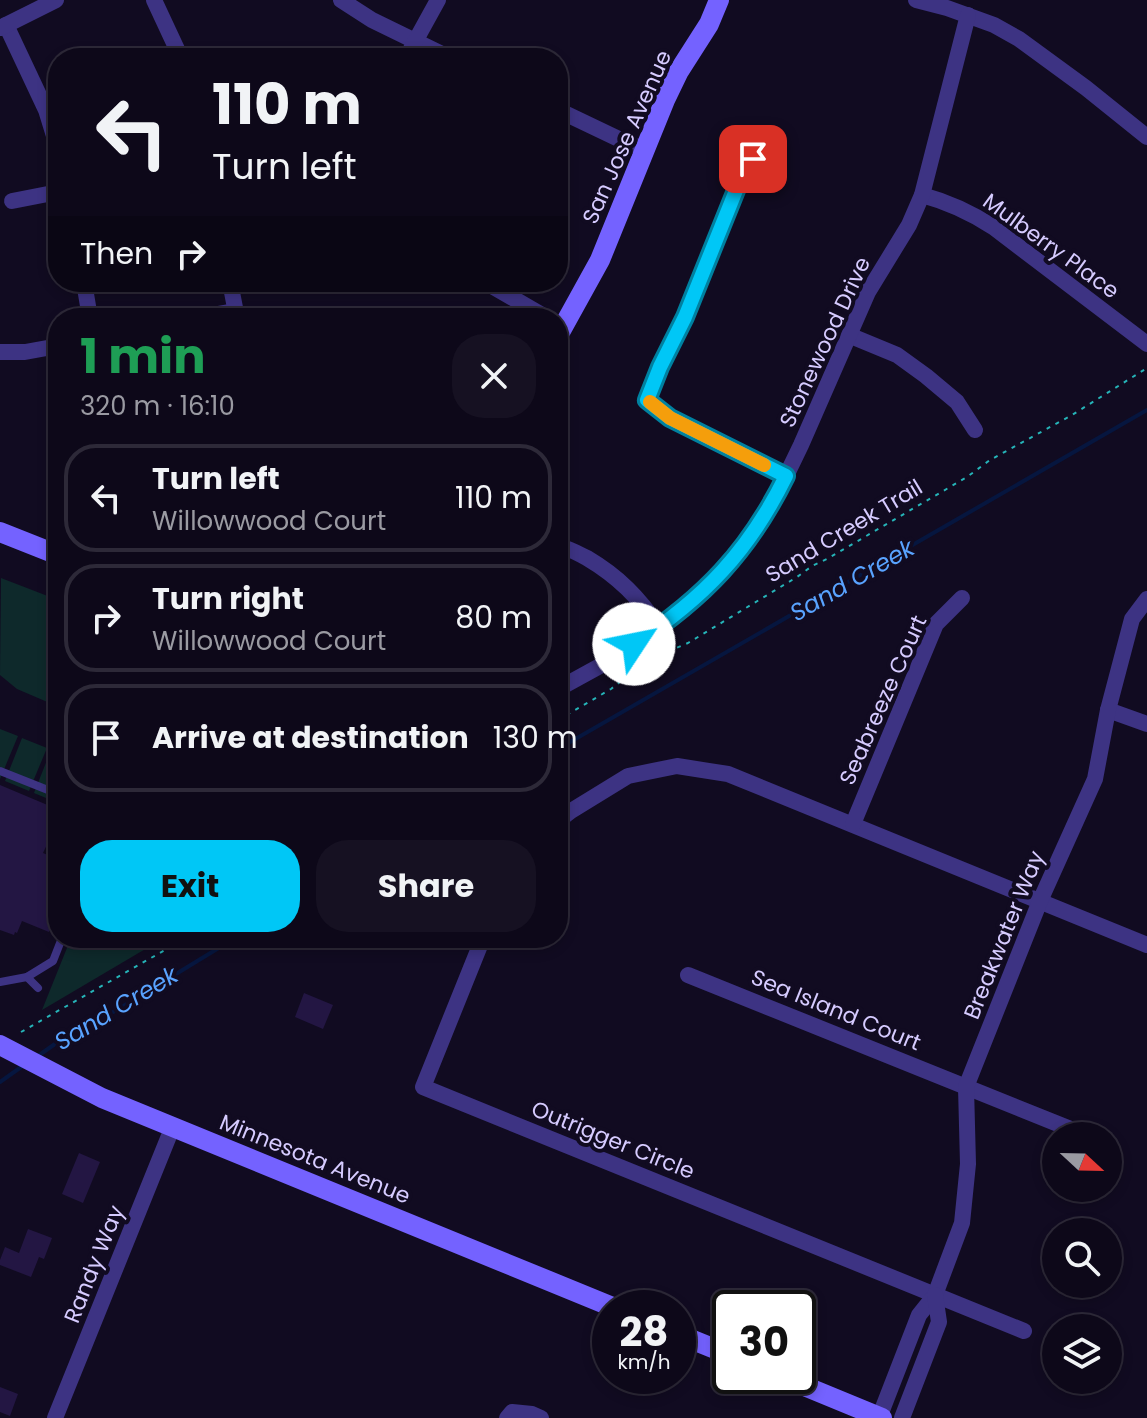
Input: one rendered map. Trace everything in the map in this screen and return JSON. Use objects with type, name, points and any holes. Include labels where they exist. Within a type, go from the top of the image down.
[{"type":"street","points":[[48,116],[3,26],[56,0]]},
{"type":"street","points":[[154,0],[176,48]]},
{"type":"street","points":[[341,0],[372,20],[430,48]]},
{"type":"street","points":[[412,48],[438,0]]},
{"type":"street","name":"San Jose Avenue","points":[[568,308],[600,260],[665,100],[679,71],[709,24],[719,0]]},
{"type":"street","points":[[916,0],[968,15],[1019,39],[1147,137]]},
{"type":"street","name":"Stonewood Drive","points":[[568,684],[660,628],[705,591],[754,533],[774,501],[851,336],[868,292],[909,225],[922,195],[968,15]]},
{"type":"street","points":[[568,115],[646,150]]},
{"type":"street","points":[[763,146],[743,173],[685,317],[647,400],[670,418],[786,476]]},
{"type":"street","points":[[12,201],[48,194]]},
{"type":"street","name":"Mulberry Place","points":[[922,195],[970,212],[993,227],[1147,344]]},
{"type":"street","points":[[501,292],[527,308]]},
{"type":"street","points":[[851,336],[897,355],[926,376],[957,402],[975,430]]},
{"type":"street","points":[[0,352],[48,348]]},
{"type":"street","points":[[0,532],[48,551]]},
{"type":"street","points":[[568,548],[627,586],[660,628]]},
{"type":"street","name":"Seabreeze Court","points":[[853,824],[936,624],[962,598]]},
{"type":"street","name":"Breakwater Way","points":[[880,1418],[919,1315],[935,1295],[962,1223],[968,1164],[966,1087],[1040,901],[1095,779],[1108,710],[1132,619],[1147,599]]},
{"type":"street","points":[[1108,710],[1147,724]]},
{"type":"street","points":[[568,813],[628,776],[677,766],[728,774],[1147,945]]},
{"type":"street","name":"Outrigger Circle","points":[[479,948],[423,1087],[935,1295]]},
{"type":"street","name":"Sea Island Court","points":[[688,975],[1053,1122]]},
{"type":"street","name":"Minnesota Avenue","points":[[5,1048],[102,1098],[592,1299]]},
{"type":"street","name":"Randy Way","points":[[55,1418],[173,1126]]},
{"type":"street","points":[[935,1295],[1024,1331]]},
{"type":"street","name":"Breakwater Way","points":[[902,1418],[939,1322],[935,1295]]},
{"type":"street","points":[[816,1391],[880,1418]]},
{"type":"street","points":[[507,1418],[512,1412],[541,1418]]},
{"type":"lane","points":[[0,771],[48,790]]},
{"type":"lane","points":[[0,982],[27,977],[53,961],[58,948]]},
{"type":"lane","points":[[27,977],[38,988]]},
{"type":"path","name":"Sand Creek Trail","points":[[568,714],[611,689],[646,661],[688,643],[1147,368]]},
{"type":"path","points":[[986,453],[990,460]]},
{"type":"path","points":[[642,655],[646,661]]},
{"type":"path","points":[[21,1032],[168,948]]},
{"type":"green space","points":[[1,578],[48,596],[48,702],[17,689],[0,675]]},
{"type":"green space","points":[[0,729],[18,736],[0,779]]},
{"type":"green space","points":[[22,738],[47,748],[29,791],[5,781]]},
{"type":"green space","points":[[48,758],[48,799],[34,793]]},
{"type":"green space","points":[[67,948],[147,948],[42,1010]]},
{"type":"building","points":[[0,785],[48,805],[48,842],[43,853],[48,855],[48,932],[22,921],[14,935],[0,930]]},
{"type":"building","points":[[304,993],[333,1005],[323,1029],[295,1017]]},
{"type":"building","points":[[79,1153],[100,1162],[83,1203],[62,1194]]},
{"type":"building","points":[[28,1229],[52,1238],[44,1259],[39,1257],[31,1277],[0,1265],[5,1247],[19,1253]]},
{"type":"building","points":[[0,1387],[18,1394],[10,1416],[0,1412]]},
{"type":"waterway","name":"Sand Creek","points":[[568,743],[1147,410]]},
{"type":"waterway","name":"Sand Creek","points":[[38,1056],[69,1034],[117,1010],[219,948]]},
{"type":"waterway","name":"Sand Creek","points":[[0,1082],[24,1065]]},
{"type":"slow traffic","points":[[650,402],[670,418],[764,465]]},
{"type":"route","points":[[634,644],[660,628],[705,591],[727,567],[754,533],[786,476],[670,418],[647,400],[685,317],[743,173],[753,159]]}]
